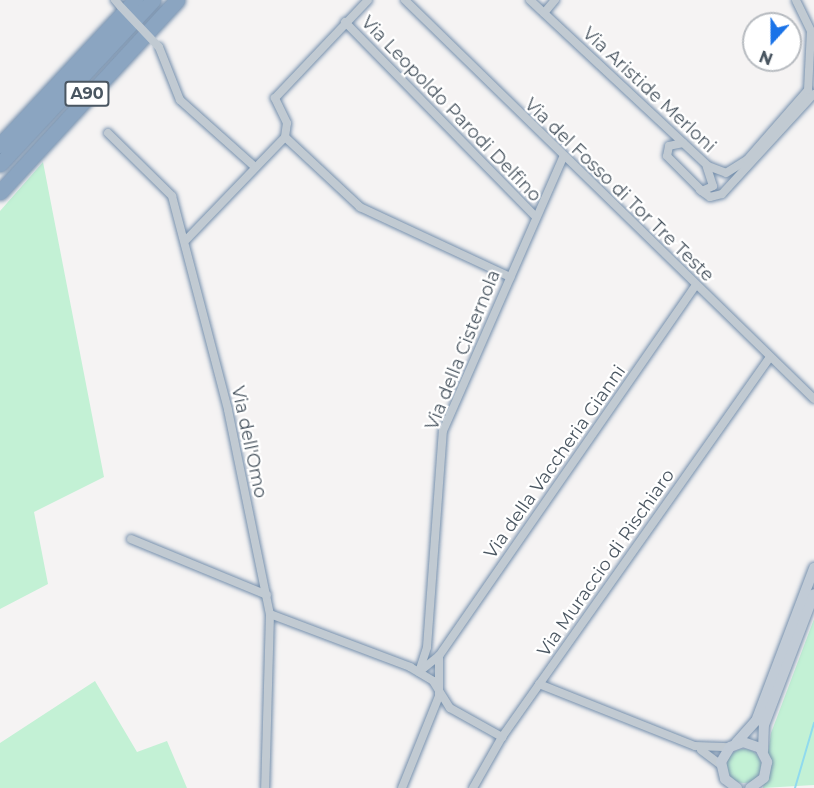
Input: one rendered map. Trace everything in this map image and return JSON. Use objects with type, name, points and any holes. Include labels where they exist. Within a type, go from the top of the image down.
[{"type":"highway","points":[[0,145],[135,0]]},
{"type":"highway","name":"A90","points":[[0,164],[153,0]]},
{"type":"highway","name":"A90","points":[[3,189],[177,0]]},
{"type":"main road","points":[[737,788],[725,783],[721,765],[733,745],[756,721],[814,568]]},
{"type":"main road","points":[[750,788],[766,775],[763,751],[764,725],[814,594]]},
{"type":"main road","points":[[733,745],[751,743],[763,751]]},
{"type":"street","points":[[115,0],[159,47],[180,100],[255,168]]},
{"type":"street","points":[[186,240],[285,137],[287,123],[275,98],[368,0]]},
{"type":"street","name":"Via del Fosso di Tor Tre Teste","points":[[405,0],[769,359],[814,399]]},
{"type":"street","name":"Via Aristide Merloni","points":[[530,0],[706,165],[723,172],[737,169],[811,92]]},
{"type":"street","points":[[544,13],[555,0]]},
{"type":"street","points":[[796,0],[810,26],[811,92]]},
{"type":"street","name":"Via Leopoldo Parodi Delfino","points":[[345,22],[536,217]]},
{"type":"street","points":[[683,143],[669,146],[667,156],[700,190],[710,197],[722,194],[811,92],[814,79]]},
{"type":"street","name":"Via dell'Omo","points":[[108,134],[170,191],[186,240],[270,614],[265,788]]},
{"type":"street","points":[[285,137],[360,207],[510,277]]},
{"type":"street","name":"Via della Cisternola","points":[[419,672],[426,650],[443,431],[563,157]]},
{"type":"street","points":[[700,190],[713,186],[706,165]]},
{"type":"street","name":"Via della Vaccheria Gianni","points":[[419,672],[439,656],[696,285]]},
{"type":"street","name":"Via Muraccio di Rischiaro","points":[[473,788],[502,736],[769,359]]},
{"type":"street","points":[[130,539],[267,595]]},
{"type":"street","points":[[270,614],[419,672],[436,685],[439,696],[502,736]]},
{"type":"street","points":[[402,788],[439,696],[439,656],[426,650]]},
{"type":"street","points":[[539,684],[695,746],[721,765]]},
{"type":"street","points":[[695,746],[733,745]]},
{"type":"green space","points":[[43,162],[104,477],[34,512],[48,584],[0,609],[0,211]]},
{"type":"green space","points":[[814,619],[814,785],[763,788],[771,733]]},
{"type":"green space","points":[[95,681],[137,752],[167,741],[187,788],[0,788],[0,743]]},
{"type":"green space","points":[[744,749],[756,754],[761,766],[756,778],[744,783],[732,778],[727,766],[732,754]]},
{"type":"waterway","points":[[795,788],[814,723]]}]
